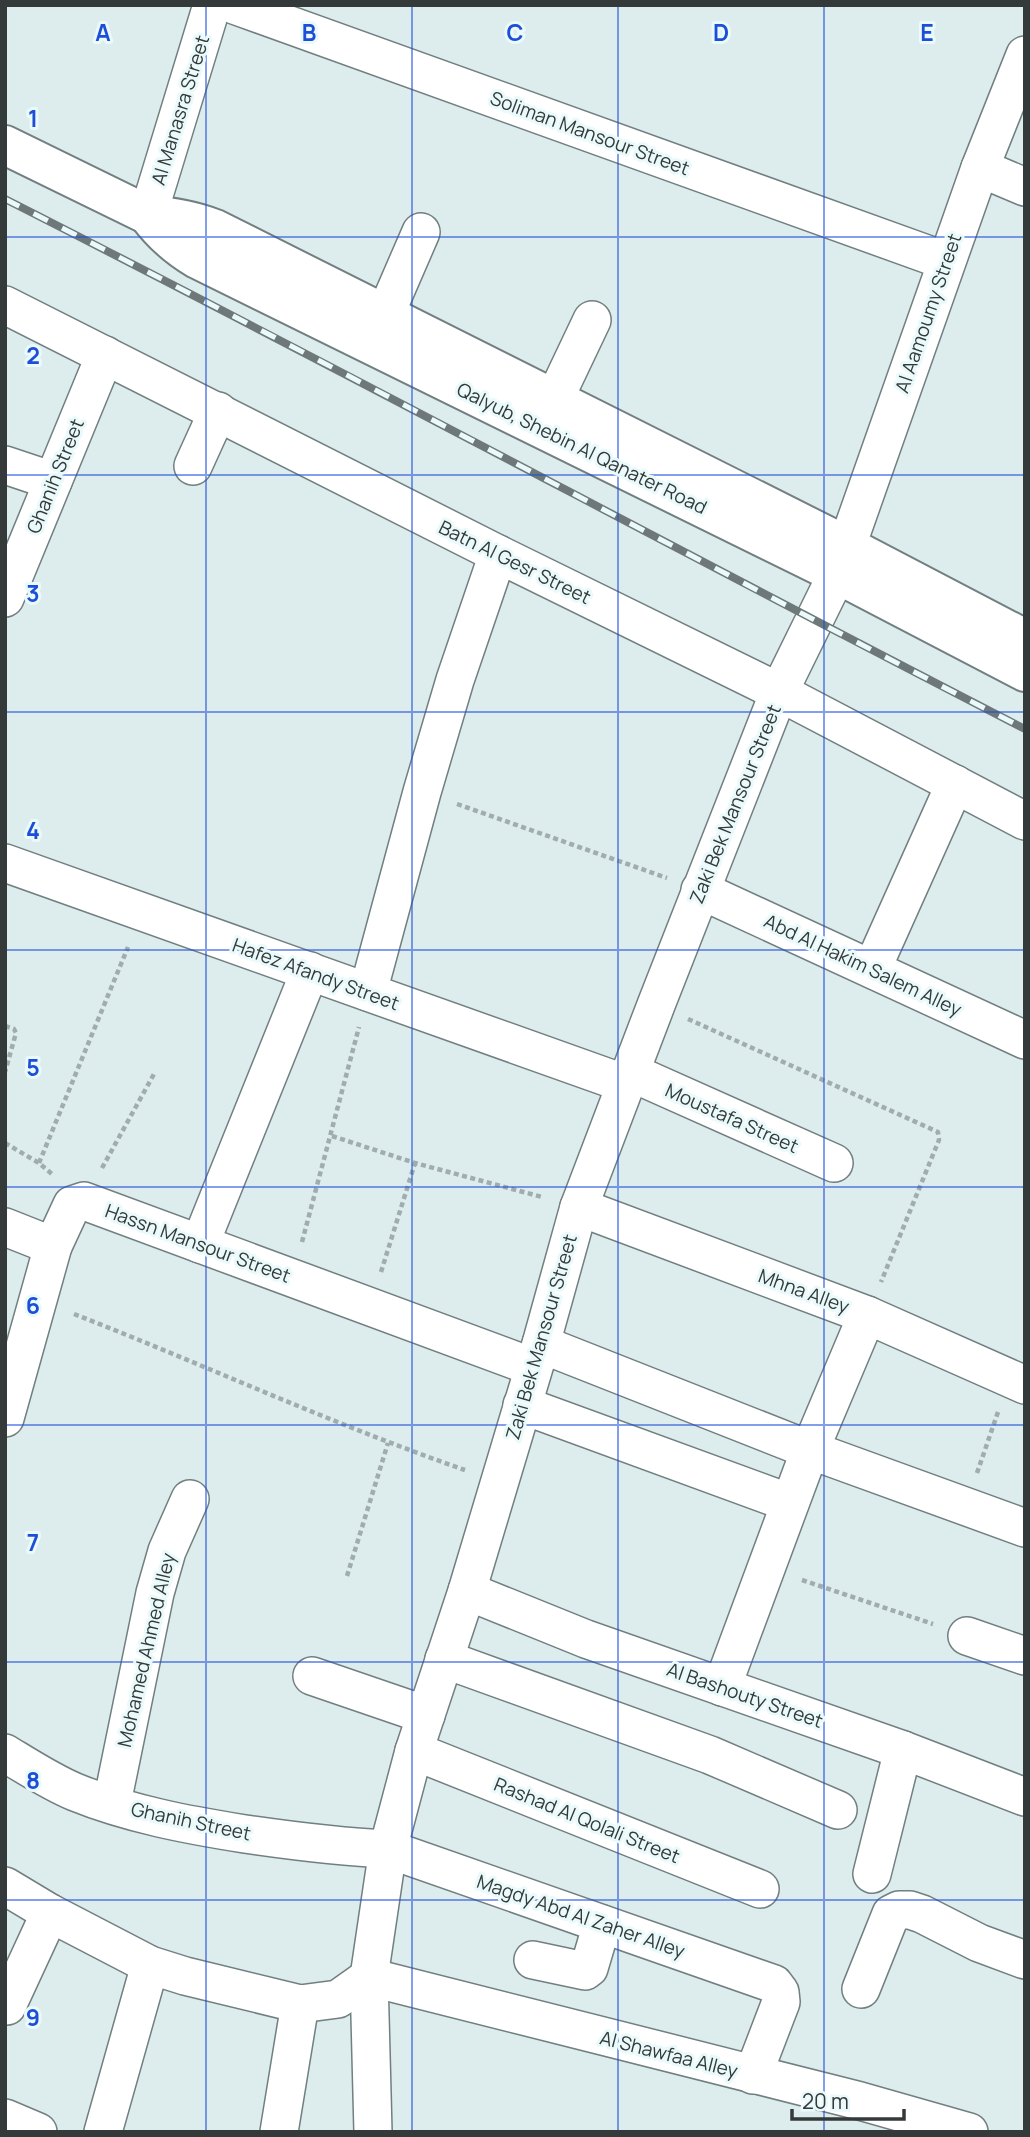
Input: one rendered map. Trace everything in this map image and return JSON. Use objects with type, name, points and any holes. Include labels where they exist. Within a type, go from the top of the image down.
[{"type":"main road","name":"Qalyub, Shebin Al Qanater Road","points":[[5,145],[148,215],[171,216],[215,229],[554,400],[842,560],[1025,672]]},
{"type":"main road","name":"Qalyub, Shebin Al Qanater Road","points":[[148,215],[178,248],[197,259],[842,560],[1025,639]]},
{"type":"street","name":"Al Manasra Street","points":[[148,215],[212,5]]},
{"type":"street","name":"Soliman Mansour Street","points":[[234,5],[946,261]]},
{"type":"street","name":"Al Aamoumy Street","points":[[842,560],[946,261],[1025,55]]},
{"type":"street","points":[[980,168],[1025,187]]},
{"type":"street","points":[[385,315],[421,232]]},
{"type":"street","name":"Batn Al Gesr Street","points":[[5,305],[498,554],[779,692],[1025,821]]},
{"type":"street","points":[[554,400],[592,320]]},
{"type":"street","name":"Ghanih Street","points":[[5,598],[105,355]]},
{"type":"street","points":[[192,466],[218,411]]},
{"type":"street","points":[[5,465],[53,481]]},
{"type":"street","points":[[368,992],[455,680],[498,554]]},
{"type":"street","name":"Zaki Bek Mansour Street","points":[[373,2132],[369,1977],[388,1849],[414,1751],[467,1591],[579,1207],[779,692],[842,560]]},
{"type":"street","points":[[872,969],[955,785]]},
{"type":"street","name":"Hafez Afandy Street","points":[[5,863],[368,992],[628,1078]]},
{"type":"street","name":"Abd Al Hakim Salem Alley","points":[[700,890],[1025,1040]]},
{"type":"street","points":[[200,1244],[310,971]]},
{"type":"street","name":"Moustafa Street","points":[[628,1078],[834,1163]]},
{"type":"street","name":"Hassn Mansour Street","points":[[5,1418],[54,1246],[72,1205],[84,1201],[371,1307],[537,1355],[1025,1528]]},
{"type":"street","name":"Mhna Alley","points":[[579,1207],[867,1315],[1018,1381]]},
{"type":"street","points":[[5,1227],[54,1246]]},
{"type":"street","points":[[722,1687],[810,1450],[867,1315]]},
{"type":"street","points":[[522,1405],[790,1503]]},
{"type":"street","name":"Mohamed Ahmed Alley","points":[[112,1804],[155,1593],[167,1551],[190,1499]]},
{"type":"street","name":"Al Bashouty Street","points":[[467,1591],[586,1639],[903,1750],[1025,1797]]},
{"type":"street","points":[[967,1636],[1025,1656]]},
{"type":"street","points":[[444,1659],[710,1755],[838,1810]]},
{"type":"street","points":[[312,1676],[426,1715]]},
{"type":"street","points":[[872,1874],[903,1750]]},
{"type":"street","name":"Rashad Al Qolali Street","points":[[414,1751],[760,1889]]},
{"type":"street","name":"Ghanih Street","points":[[5,1754],[75,1792],[144,1815],[200,1827],[335,1847],[388,1849]]},
{"type":"street","name":"Magdy Abd Al Zaher Alley","points":[[388,1849],[774,1984],[780,1992],[781,2002],[753,2075]]},
{"type":"street","points":[[5,1886],[50,1913],[150,1965],[185,1976],[300,2004],[338,1999],[369,1977]]},
{"type":"street","points":[[861,1989],[891,1914],[899,1910],[922,1914],[979,1942],[1025,1959]]},
{"type":"street","points":[[6,2006],[50,1913]]},
{"type":"street","points":[[533,1960],[585,1971],[589,1968],[602,1924]]},
{"type":"street","points":[[103,2132],[150,1965]]},
{"type":"street","name":"Al Shawfaa Alley","points":[[369,1977],[860,2101],[970,2132]]},
{"type":"street","points":[[279,2132],[300,2004]]},
{"type":"street","points":[[5,2118],[38,2132]]},
{"type":"path","points":[[422,792],[700,890]]},
{"type":"path","points":[[5,1143],[39,1163],[142,912]]},
{"type":"path","points":[[292,1278],[332,1136],[368,992]]},
{"type":"path","points":[[5,1026],[14,1029],[16,1033],[5,1072]]},
{"type":"path","points":[[84,1201],[154,1074]]},
{"type":"path","points":[[332,1136],[415,1163],[579,1207]]},
{"type":"path","points":[[371,1307],[415,1163]]},
{"type":"path","points":[[39,1300],[388,1443],[499,1482]]},
{"type":"path","points":[[966,1507],[1018,1381]]},
{"type":"path","points":[[347,1576],[388,1443]]},
{"type":"path","points":[[766,1568],[967,1636]]},
{"type":"railway","points":[[5,199],[1025,729]]}]
